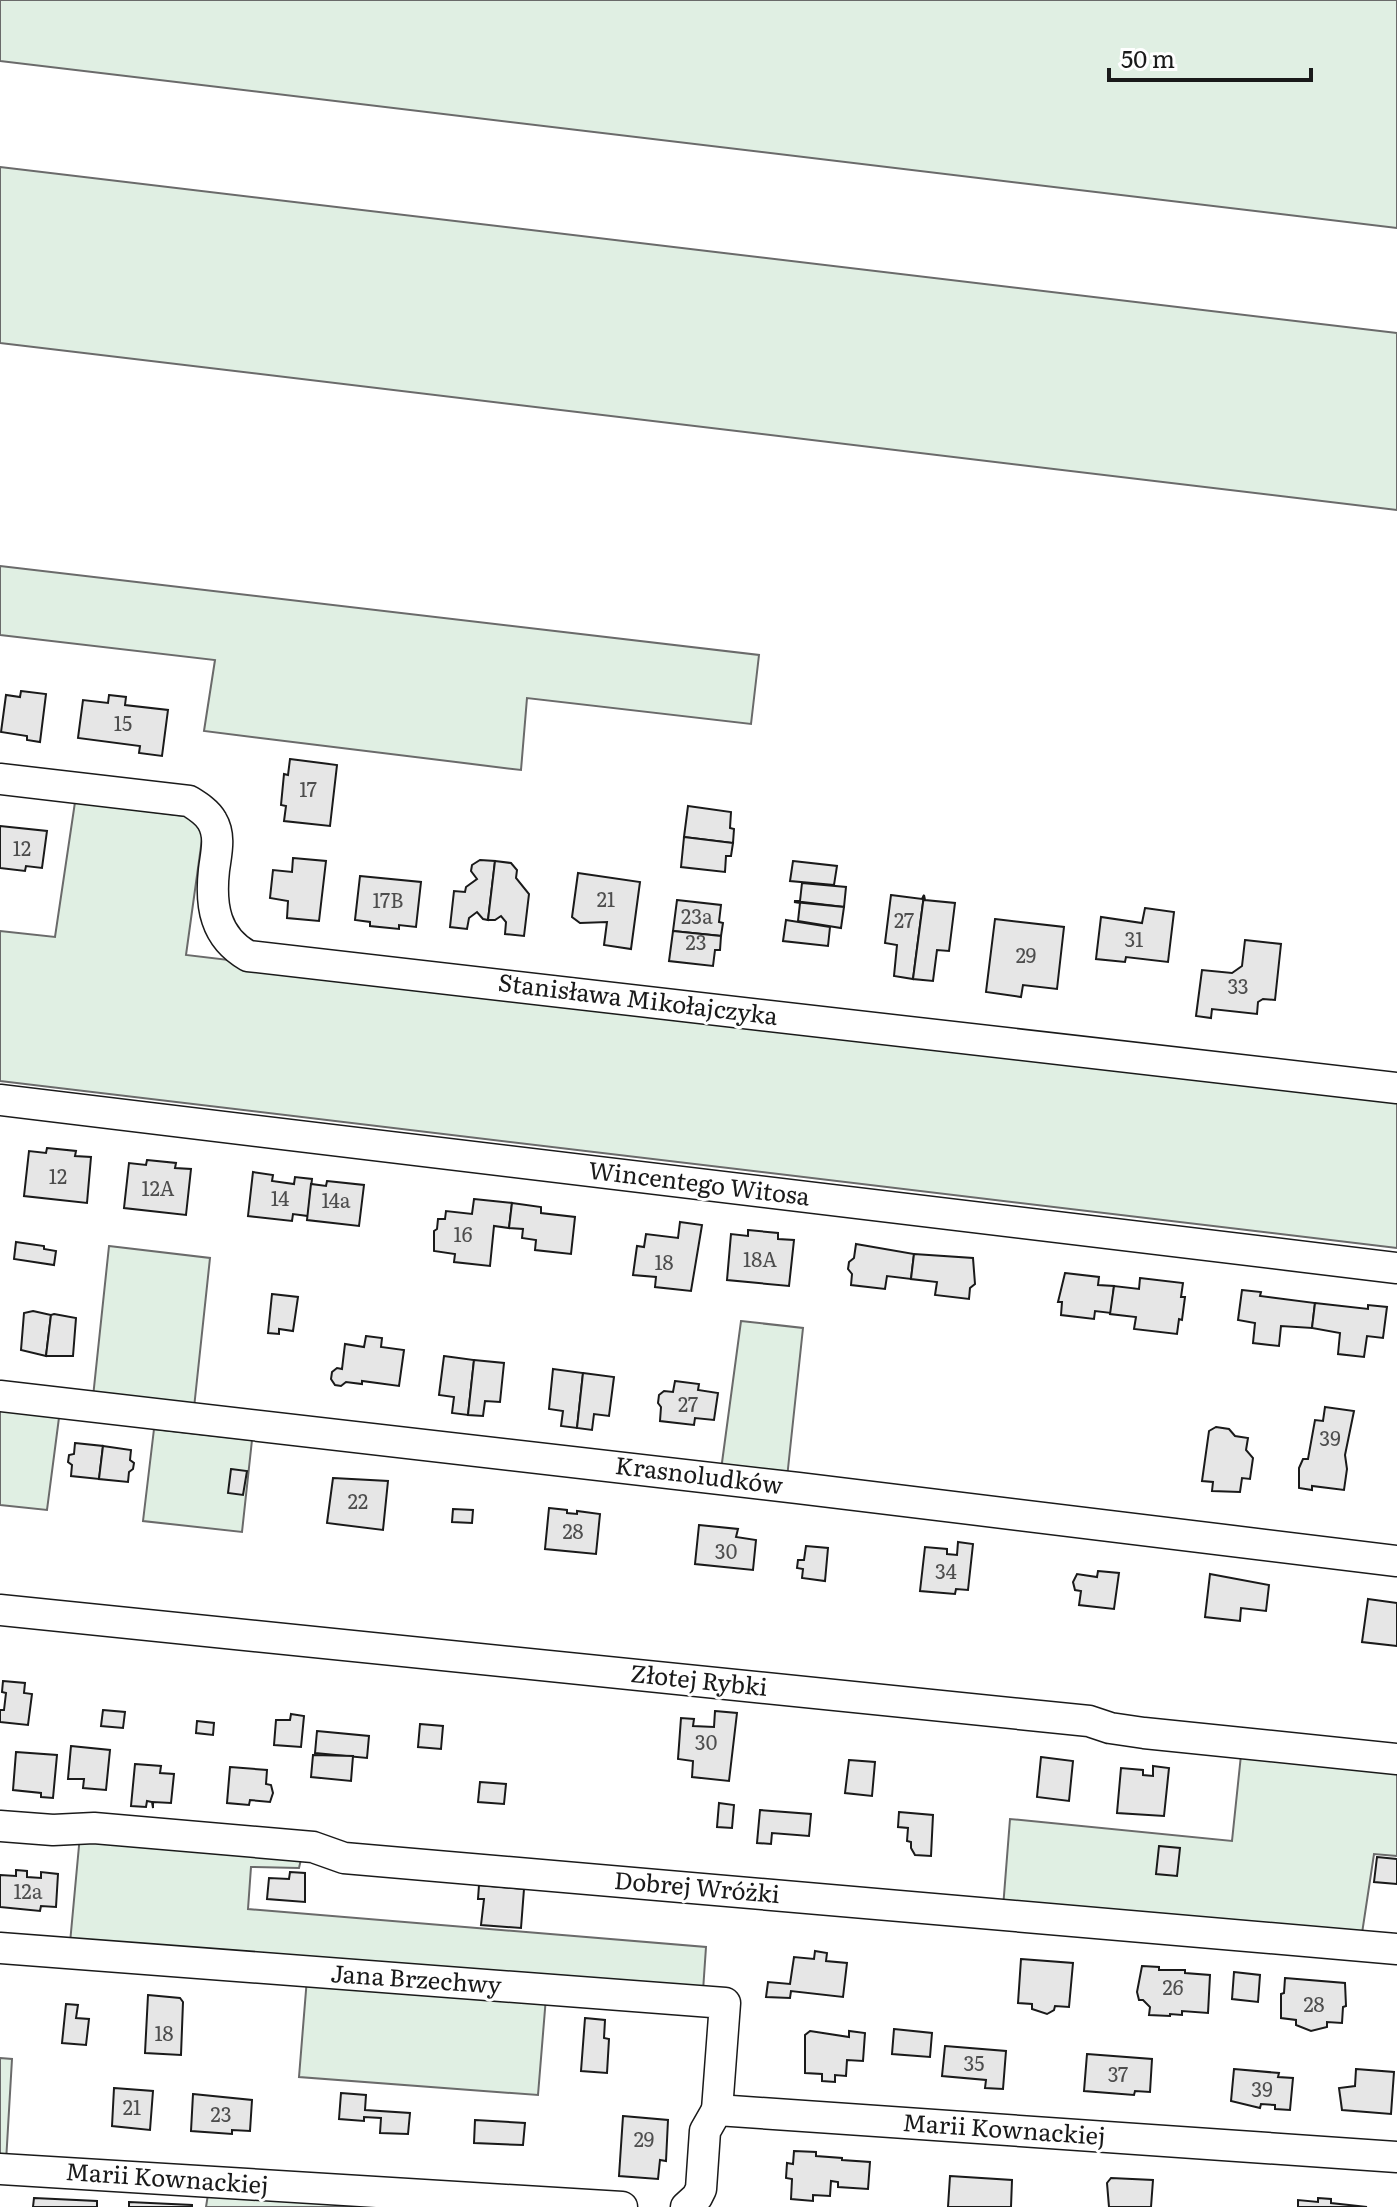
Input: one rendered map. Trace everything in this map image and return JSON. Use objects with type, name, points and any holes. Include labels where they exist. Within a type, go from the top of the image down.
[{"type":"street","name":"Stanisława Mikołajczyka","points":[[0,779],[189,801],[201,809],[213,822],[217,833],[214,871],[216,919],[233,947],[248,956],[1397,1088]]},
{"type":"street","name":"Wincentego Witosa","points":[[0,1100],[1397,1268]]},
{"type":"street","name":"Krasnoludków","points":[[0,1396],[1397,1561]]},
{"type":"street","name":"Złotej Rybki","points":[[0,1610],[1089,1721],[1144,1733],[1397,1759]]},
{"type":"street","name":"Dobrej Wróżki","points":[[0,1826],[53,1830],[94,1828],[282,1844],[322,1848],[344,1858],[1397,1949]]},
{"type":"street","name":"Jana Brzechwy","points":[[0,1948],[725,2003],[717,2110]]},
{"type":"street","name":"Marii Kownackiej","points":[[717,2110],[1397,2157]]},
{"type":"street","points":[[686,2207],[701,2189],[705,2131],[717,2110]]},
{"type":"street","name":"Marii Kownackiej","points":[[0,2169],[622,2207]]},
{"type":"green space","points":[[0,0],[1397,0],[1397,228],[0,61]]},
{"type":"green space","points":[[0,167],[1397,333],[1397,510],[0,343]]},
{"type":"green space","points":[[0,566],[759,655],[751,724],[527,698],[521,770],[204,731],[215,660],[0,635]]},
{"type":"green space","points":[[75,802],[193,817],[203,832],[186,955],[1397,1098],[1397,1248],[0,1081],[0,931],[55,937]]},
{"type":"green space","points":[[109,1246],[210,1258],[194,1408],[93,1397]]},
{"type":"green space","points":[[741,1321],[803,1328],[787,1478],[721,1470]]},
{"type":"green space","points":[[0,1402],[60,1410],[47,1510],[0,1505]]},
{"type":"green space","points":[[154,1429],[252,1440],[242,1532],[143,1521]]},
{"type":"green space","points":[[1241,1755],[1397,1771],[1397,1856],[1374,1854],[1361,1940],[1003,1908],[1010,1819],[1232,1841]]},
{"type":"green space","points":[[80,1835],[302,1855],[299,1868],[251,1867],[248,1909],[706,1947],[703,1991],[70,1943]]},
{"type":"green space","points":[[307,1978],[546,1997],[538,2095],[299,2077]]},
{"type":"green space","points":[[0,2058],[12,2059],[6,2162],[0,2162]]},
{"type":"green space","points":[[209,2188],[534,2207],[206,2207]]},
{"type":"building","points":[[21,691],[46,694],[40,742],[27,740],[27,736],[1,732],[6,695],[20,697]]},
{"type":"building","points":[[109,695],[126,697],[125,705],[168,710],[162,756],[139,753],[140,746],[78,738],[83,700],[108,703]]},
{"type":"building","points":[[290,759],[337,765],[330,826],[284,821],[286,806],[281,805],[284,774],[288,775]]},
{"type":"building","points":[[688,806],[731,812],[733,843],[684,837]]},
{"type":"building","points":[[0,826],[47,831],[42,868],[26,866],[25,871],[0,868]]},
{"type":"building","points":[[684,837],[733,843],[731,856],[726,856],[725,872],[681,867]]},
{"type":"building","points":[[293,858],[326,861],[319,921],[287,918],[288,901],[270,898],[273,870],[292,872]]},
{"type":"building","points":[[480,860],[495,861],[488,920],[477,912],[469,918],[467,929],[450,927],[454,891],[465,892],[466,887],[477,879],[471,871],[472,865]]},
{"type":"building","points":[[495,861],[511,863],[517,870],[516,878],[529,894],[524,936],[505,934],[506,922],[501,916],[488,920]]},
{"type":"building","points":[[793,861],[837,866],[834,885],[790,881]]},
{"type":"building","points":[[578,873],[640,882],[631,949],[604,945],[607,922],[580,923],[572,917]]},
{"type":"building","points":[[360,876],[421,882],[416,927],[370,926],[370,922],[355,920]]},
{"type":"building","points":[[802,883],[846,887],[844,907],[794,901],[800,901]]},
{"type":"building","points":[[891,895],[922,899],[924,895],[913,979],[894,976],[897,945],[885,943]]},
{"type":"building","points":[[924,895],[925,900],[955,903],[949,951],[937,950],[933,981],[913,979]]},
{"type":"building","points":[[677,900],[721,905],[721,936],[673,931]]},
{"type":"building","points":[[794,902],[844,907],[841,928],[798,921],[800,903]]},
{"type":"building","points":[[1145,908],[1174,912],[1168,962],[1126,957],[1125,962],[1096,959],[1101,917],[1142,923]]},
{"type":"building","points":[[995,919],[1064,927],[1057,989],[1023,985],[1021,997],[986,992]]},
{"type":"building","points":[[786,920],[830,927],[828,946],[783,941]]},
{"type":"building","points":[[673,931],[721,936],[720,950],[715,950],[713,966],[669,961]]},
{"type":"building","points":[[1245,940],[1281,944],[1275,1000],[1258,1002],[1257,1014],[1212,1009],[1211,1018],[1196,1016],[1202,970],[1232,973],[1242,966]]},
{"type":"building","points":[[47,1148],[76,1151],[75,1156],[91,1157],[87,1203],[24,1196],[29,1151],[46,1153]]},
{"type":"building","points":[[147,1160],[176,1163],[175,1168],[191,1169],[186,1215],[124,1208],[129,1163],[146,1165]]},
{"type":"building","points":[[253,1172],[273,1175],[272,1181],[294,1184],[295,1177],[312,1179],[308,1216],[293,1214],[292,1221],[248,1216]]},
{"type":"building","points":[[327,1181],[364,1185],[359,1226],[307,1220],[311,1184],[326,1186]]},
{"type":"building","points":[[474,1199],[512,1203],[509,1228],[494,1226],[490,1266],[454,1262],[455,1254],[434,1251],[434,1231],[438,1219],[445,1219],[446,1211],[472,1214]]},
{"type":"building","points":[[512,1203],[541,1207],[541,1213],[575,1217],[571,1254],[535,1250],[536,1240],[522,1238],[523,1229],[509,1228]]},
{"type":"building","points":[[680,1222],[702,1225],[691,1291],[655,1287],[656,1277],[633,1275],[637,1246],[644,1247],[646,1234],[678,1238]]},
{"type":"building","points":[[748,1230],[778,1233],[778,1239],[794,1240],[789,1286],[727,1280],[731,1234],[748,1236]]},
{"type":"building","points":[[16,1242],[56,1251],[54,1265],[14,1259]]},
{"type":"building","points":[[856,1244],[914,1254],[911,1279],[887,1276],[885,1289],[851,1285],[852,1274],[848,1269]]},
{"type":"building","points":[[914,1254],[973,1258],[975,1284],[970,1288],[969,1299],[935,1295],[937,1282],[911,1279]]},
{"type":"building","points":[[1065,1273],[1099,1277],[1098,1285],[1114,1286],[1111,1313],[1095,1311],[1094,1319],[1061,1315],[1062,1302],[1058,1302]]},
{"type":"building","points":[[1140,1278],[1183,1283],[1181,1297],[1185,1297],[1177,1334],[1134,1329],[1136,1317],[1110,1314],[1114,1286],[1139,1289]]},
{"type":"building","points":[[1242,1290],[1261,1292],[1260,1296],[1315,1303],[1312,1328],[1281,1326],[1279,1346],[1253,1343],[1255,1323],[1238,1320]]},
{"type":"building","points":[[272,1294],[298,1297],[293,1331],[279,1329],[279,1334],[268,1333]]},
{"type":"building","points":[[1315,1303],[1368,1309],[1368,1305],[1387,1307],[1383,1338],[1367,1336],[1364,1357],[1338,1354],[1340,1333],[1312,1328]]},
{"type":"building","points":[[33,1311],[51,1315],[46,1356],[21,1350],[24,1313]]},
{"type":"building","points":[[51,1315],[76,1318],[73,1356],[46,1356]]},
{"type":"building","points":[[366,1336],[382,1338],[381,1347],[404,1350],[399,1386],[362,1381],[362,1384],[346,1382],[341,1386],[335,1385],[331,1379],[332,1372],[342,1369],[345,1344],[364,1347]]},
{"type":"building","points":[[444,1356],[474,1360],[468,1415],[452,1413],[454,1397],[439,1395]]},
{"type":"building","points":[[474,1360],[504,1363],[500,1402],[485,1401],[483,1416],[468,1415]]},
{"type":"building","points":[[553,1369],[583,1373],[577,1428],[561,1426],[563,1411],[549,1409]]},
{"type":"building","points":[[583,1373],[614,1377],[609,1416],[594,1414],[592,1430],[577,1428]]},
{"type":"building","points":[[675,1381],[699,1384],[698,1390],[718,1393],[714,1420],[695,1418],[694,1425],[660,1421],[659,1395],[664,1391],[673,1392]]},
{"type":"building","points":[[1325,1407],[1354,1411],[1345,1455],[1344,1490],[1312,1486],[1312,1490],[1299,1488],[1299,1468],[1303,1459],[1308,1459],[1315,1420],[1323,1421]]},
{"type":"building","points":[[1216,1427],[1248,1438],[1246,1450],[1253,1458],[1250,1479],[1242,1478],[1240,1492],[1212,1491],[1213,1482],[1202,1481],[1209,1431]]},
{"type":"building","points":[[75,1443],[103,1446],[99,1479],[71,1476],[72,1465],[68,1462],[69,1455],[74,1454]]},
{"type":"building","points":[[103,1446],[131,1450],[130,1460],[134,1463],[128,1482],[99,1479]]},
{"type":"building","points":[[231,1469],[247,1471],[243,1495],[228,1493]]},
{"type":"building","points":[[333,1478],[388,1481],[383,1530],[327,1523]]},
{"type":"building","points":[[549,1508],[567,1510],[567,1513],[600,1514],[596,1554],[545,1549]]},
{"type":"building","points":[[453,1509],[473,1510],[472,1523],[452,1522]]},
{"type":"building","points":[[699,1525],[738,1529],[736,1537],[756,1540],[753,1570],[695,1564]]},
{"type":"building","points":[[958,1542],[973,1544],[968,1590],[956,1589],[955,1594],[920,1591],[925,1547],[947,1549],[947,1554],[957,1555]]},
{"type":"building","points":[[806,1546],[828,1548],[825,1581],[802,1578],[803,1569],[797,1568],[798,1560],[804,1560]]},
{"type":"building","points":[[1098,1571],[1119,1573],[1114,1609],[1079,1605],[1081,1591],[1075,1590],[1073,1582],[1077,1574],[1097,1577]]},
{"type":"building","points":[[1210,1574],[1269,1585],[1266,1611],[1241,1608],[1240,1621],[1205,1617]]},
{"type":"building","points":[[1368,1599],[1397,1603],[1397,1646],[1362,1642]]},
{"type":"building","points":[[3,1681],[25,1683],[24,1693],[32,1694],[28,1725],[0,1722],[0,1710],[4,1710],[6,1693],[2,1692]]},
{"type":"building","points":[[103,1710],[125,1712],[123,1728],[101,1726]]},
{"type":"building","points":[[715,1711],[737,1713],[729,1781],[692,1777],[693,1761],[678,1759],[681,1718],[694,1719],[693,1726],[714,1727]]},
{"type":"building","points":[[291,1714],[304,1716],[301,1747],[274,1745],[276,1720],[290,1720]]},
{"type":"building","points":[[197,1721],[214,1723],[213,1735],[196,1733]]},
{"type":"building","points":[[420,1724],[443,1726],[441,1749],[418,1747]]},
{"type":"building","points":[[317,1731],[369,1736],[367,1758],[315,1753]]},
{"type":"building","points":[[71,1746],[110,1750],[106,1790],[83,1788],[84,1779],[68,1779]]},
{"type":"building","points":[[16,1752],[57,1755],[53,1798],[41,1797],[41,1793],[13,1790]]},
{"type":"building","points":[[313,1755],[353,1756],[351,1781],[311,1777]]},
{"type":"building","points":[[1041,1757],[1073,1761],[1069,1801],[1037,1797]]},
{"type":"building","points":[[849,1760],[875,1762],[872,1796],[845,1793]]},
{"type":"building","points":[[135,1764],[161,1766],[160,1773],[174,1774],[171,1803],[153,1802],[153,1808],[152,1802],[147,1801],[146,1807],[131,1806]]},
{"type":"building","points":[[1153,1766],[1169,1768],[1164,1816],[1117,1813],[1121,1768],[1143,1770],[1143,1775],[1153,1776]]},
{"type":"building","points":[[230,1767],[267,1770],[266,1784],[271,1785],[273,1793],[270,1802],[250,1800],[249,1805],[227,1803]]},
{"type":"building","points":[[480,1782],[506,1784],[504,1804],[478,1802]]},
{"type":"building","points":[[719,1803],[734,1805],[732,1828],[717,1827]]},
{"type":"building","points":[[760,1810],[811,1814],[809,1836],[772,1833],[771,1844],[757,1843]]},
{"type":"building","points":[[899,1812],[933,1815],[931,1856],[915,1855],[911,1842],[907,1841],[908,1828],[898,1827]]},
{"type":"building","points":[[1159,1846],[1180,1848],[1177,1876],[1156,1874]]},
{"type":"building","points":[[1377,1857],[1397,1859],[1397,1884],[1374,1882]]},
{"type":"building","points":[[16,1870],[27,1871],[27,1877],[41,1878],[41,1872],[58,1874],[56,1907],[41,1906],[40,1911],[0,1907],[0,1875],[16,1876]]},
{"type":"building","points":[[290,1872],[305,1873],[305,1902],[267,1899],[269,1878],[289,1879]]},
{"type":"building","points":[[479,1885],[524,1889],[521,1928],[481,1925],[484,1899],[478,1899]]},
{"type":"building","points":[[815,1951],[827,1953],[826,1961],[847,1963],[843,1997],[791,1991],[790,1998],[766,1997],[768,1982],[790,1984],[794,1957],[814,1959]]},
{"type":"building","points":[[1021,1959],[1073,1963],[1069,2007],[1055,2006],[1047,2014],[1032,2009],[1032,2004],[1018,2003]]},
{"type":"building","points":[[1142,1966],[1210,1975],[1208,2013],[1182,2011],[1182,2015],[1149,2015],[1150,2007],[1139,2000],[1137,1992]]},
{"type":"building","points":[[1234,1972],[1260,1975],[1258,2002],[1232,1999]]},
{"type":"building","points":[[1285,1978],[1345,1983],[1346,2006],[1343,2007],[1342,2023],[1327,2022],[1327,2027],[1311,2031],[1296,2025],[1296,2020],[1281,2018]]},
{"type":"building","points":[[148,1995],[180,1998],[183,2002],[181,2055],[145,2053]]},
{"type":"building","points":[[66,2004],[78,2005],[76,2018],[89,2019],[86,2045],[62,2043]]},
{"type":"building","points":[[585,2018],[605,2020],[604,2038],[609,2039],[607,2073],[581,2071]]},
{"type":"building","points":[[894,2029],[932,2033],[930,2057],[892,2054]]},
{"type":"building","points":[[810,2031],[849,2037],[849,2031],[865,2033],[863,2061],[847,2060],[846,2076],[835,2075],[835,2082],[822,2081],[822,2074],[805,2073],[805,2035]]},
{"type":"building","points":[[945,2046],[1006,2051],[1003,2089],[985,2088],[986,2080],[942,2076]]},
{"type":"building","points":[[1087,2054],[1152,2059],[1150,2092],[1135,2091],[1134,2095],[1084,2091]]},
{"type":"building","points":[[1234,2069],[1279,2073],[1278,2077],[1293,2078],[1290,2110],[1275,2109],[1275,2105],[1261,2104],[1260,2108],[1231,2101]]},
{"type":"building","points":[[1356,2069],[1394,2072],[1391,2114],[1342,2110],[1339,2088],[1355,2086]]},
{"type":"building","points":[[114,2088],[153,2091],[150,2130],[112,2126]]},
{"type":"building","points":[[341,2093],[366,2095],[365,2110],[410,2113],[408,2134],[380,2133],[381,2118],[364,2117],[364,2121],[339,2119]]},
{"type":"building","points":[[193,2094],[252,2100],[250,2131],[232,2130],[232,2134],[191,2131]]},
{"type":"building","points":[[623,2116],[668,2120],[666,2161],[660,2160],[658,2179],[619,2176]]},
{"type":"building","points":[[475,2120],[525,2123],[523,2145],[474,2143]]},
{"type":"building","points":[[794,2151],[870,2162],[868,2189],[838,2187],[838,2182],[831,2181],[830,2196],[813,2195],[813,2201],[791,2199],[792,2179],[786,2178],[787,2163],[793,2164]]},
{"type":"building","points":[[950,2176],[1012,2180],[1011,2207],[948,2207]]},
{"type":"building","points":[[1111,2178],[1153,2180],[1151,2207],[1109,2207],[1107,2183]]},
{"type":"building","points":[[34,2198],[97,2201],[97,2207],[33,2207]]},
{"type":"building","points":[[1318,2198],[1331,2199],[1331,2203],[1367,2207],[1298,2207],[1298,2200],[1318,2202]]},
{"type":"building","points":[[129,2202],[192,2205],[192,2207],[129,2207]]}]
